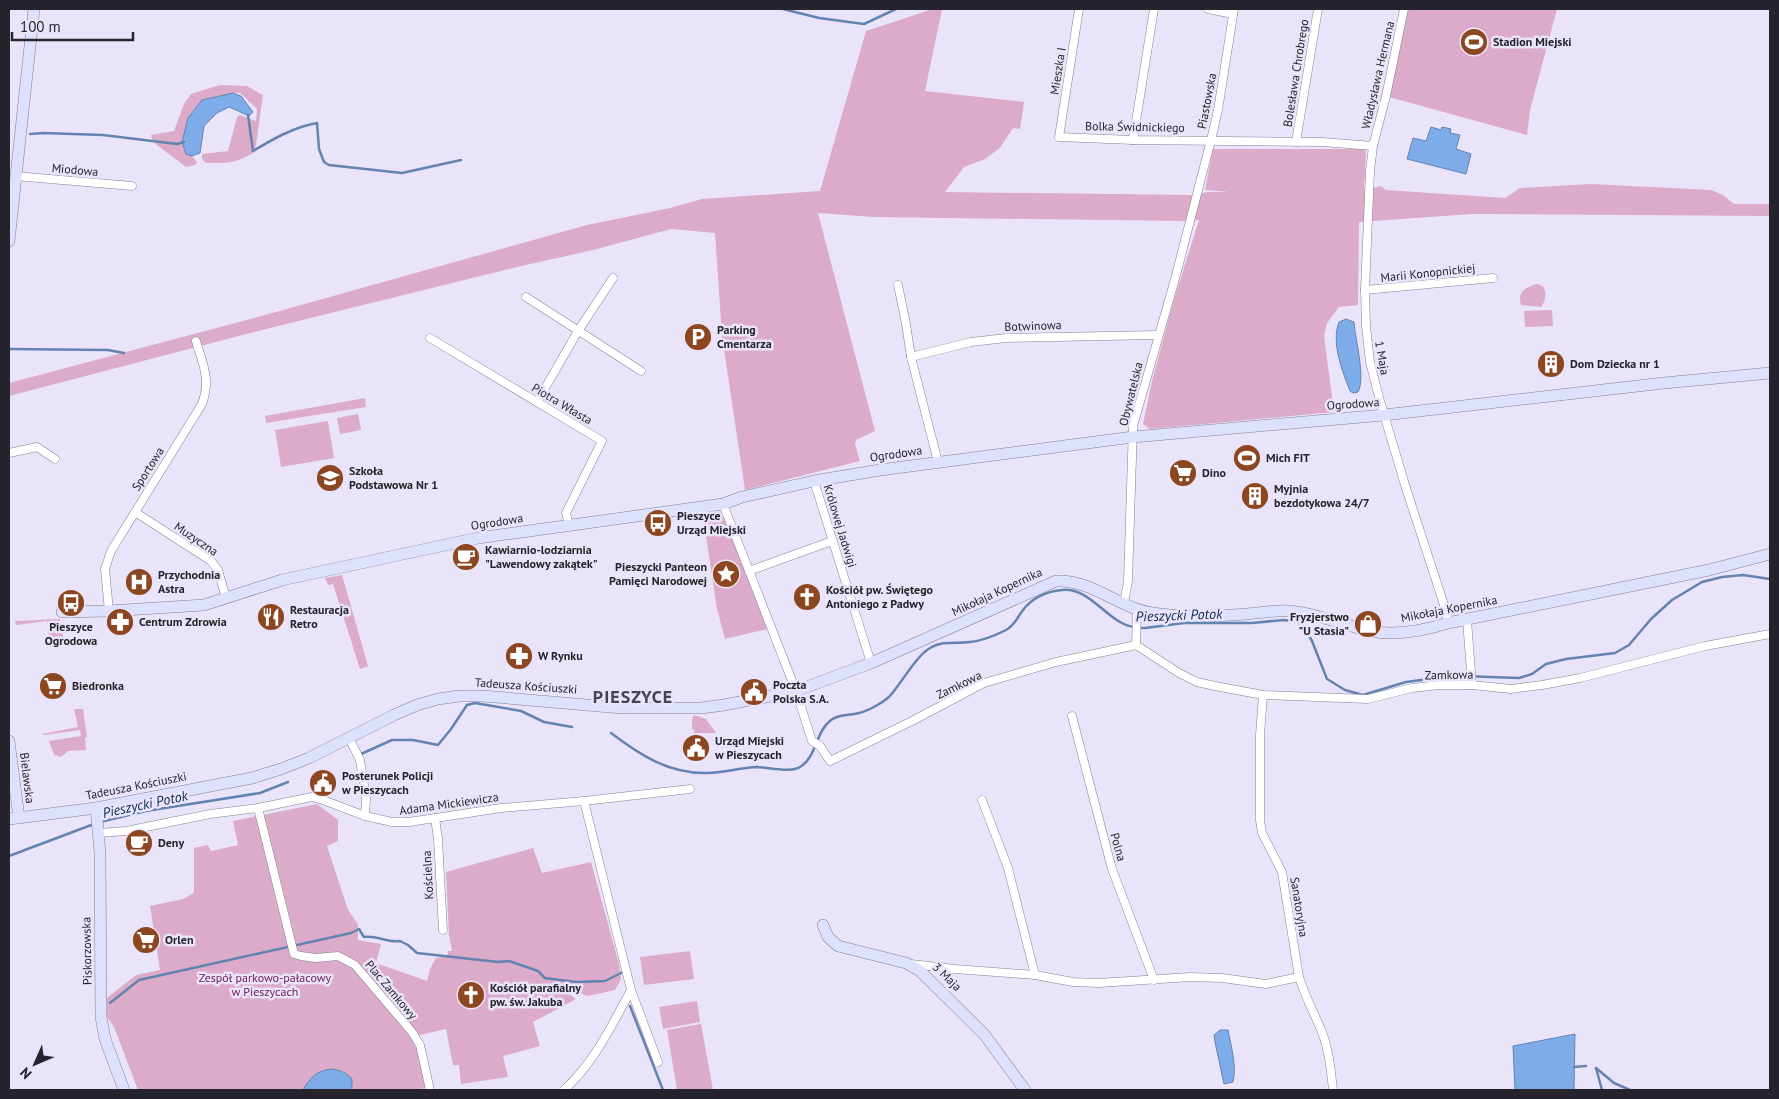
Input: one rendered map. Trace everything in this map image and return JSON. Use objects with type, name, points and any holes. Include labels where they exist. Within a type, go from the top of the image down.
[{"type":"street","points":[[9,241],[34,9]]},
{"type":"street","name":"Mieszka I","points":[[1059,136],[1079,9]]},
{"type":"street","points":[[1133,140],[1154,9]]},
{"type":"street","points":[[1208,9],[1234,11]]},
{"type":"street","name":"Bolesława Chrobrego","points":[[1296,142],[1318,9]]},
{"type":"street","name":"Władysława Hermana","points":[[1373,146],[1386,96],[1404,9]]},
{"type":"street","name":"Piastowska","points":[[1197,195],[1218,110],[1234,11]]},
{"type":"street","name":"Bolka Świdnickiego","points":[[1059,136],[1133,140],[1323,142],[1373,146]]},
{"type":"street","name":"1 Maja","points":[[1373,146],[1370,171],[1365,290],[1370,362],[1384,415],[1446,611],[1448,623]]},
{"type":"street","name":"Miodowa","points":[[15,176],[132,186]]},
{"type":"street","name":"Obywatelska","points":[[1124,603],[1128,581],[1133,426],[1197,195]]},
{"type":"street","points":[[537,402],[578,331],[613,278]]},
{"type":"street","name":"Marii Konopnickiej","points":[[1365,290],[1493,278]]},
{"type":"street","name":"Ogrodowa","points":[[898,285],[911,357],[938,462]]},
{"type":"street","points":[[526,297],[642,371]]},
{"type":"street","name":"Botwinowa","points":[[911,357],[971,342],[1006,338],[1158,335]]},
{"type":"street","name":"Piotra Własta","points":[[430,338],[602,441],[566,513],[569,526]]},
{"type":"street","name":"Sportowa","points":[[109,611],[105,569],[111,551],[202,404],[207,392],[207,383],[196,341]]},
{"type":"street","name":"Ogrodowa","points":[[62,612],[204,605],[282,580],[478,538],[723,504],[742,497],[814,481],[938,462],[1133,437],[1384,415],[1664,382],[1770,373]]},
{"type":"street","points":[[9,453],[37,447],[55,459]]},
{"type":"street","name":"Królowej Jadwigi","points":[[814,481],[871,663]]},
{"type":"street","points":[[723,504],[796,691]]},
{"type":"street","name":"Muzyczna","points":[[135,512],[211,561],[218,570],[226,598]]},
{"type":"street","points":[[750,571],[832,542]]},
{"type":"street","name":"Mikołaja Kopernika","points":[[710,707],[796,691],[871,663],[1056,580],[1078,583],[1137,610],[1152,613],[1219,616],[1288,611],[1370,631],[1386,633],[1415,631],[1709,570],[1770,554]]},
{"type":"street","points":[[1136,645],[1137,610]]},
{"type":"street","points":[[1467,620],[1472,684]]},
{"type":"street","name":"Zamkowa","points":[[796,691],[812,740],[820,746],[830,761],[984,683],[1056,662],[1136,645],[1197,682],[1262,695],[1368,700],[1412,688],[1439,685],[1472,684],[1511,688],[1542,685],[1580,678],[1705,646],[1770,634]]},
{"type":"street","name":"Sanatoryjna","points":[[1262,695],[1260,735],[1260,820],[1262,833],[1282,872],[1299,977],[1303,992],[1325,1042],[1330,1061],[1333,1090]]},
{"type":"street","name":"Tadeusza Kościuszki","points":[[14,819],[96,811],[260,776],[351,743],[380,721],[417,705],[459,696],[483,696],[622,708],[710,707]]},
{"type":"street","name":"Polna","points":[[1072,716],[1112,869],[1154,980]]},
{"type":"street","name":"Bielawska","points":[[9,741],[14,819]]},
{"type":"street","points":[[351,743],[360,760],[366,798],[365,816]]},
{"type":"street","name":"Adama Mickiewicza","points":[[99,831],[126,831],[210,814],[258,808],[312,797],[365,816],[392,822],[409,822],[501,808],[690,789]]},
{"type":"street","points":[[982,800],[1008,868],[1035,975]]},
{"type":"street","points":[[584,801],[631,990],[658,1062]]},
{"type":"street","name":"Plac Zamkowy","points":[[258,808],[294,954],[296,956],[316,958],[338,956],[356,965],[412,1032],[420,1046],[430,1090]]},
{"type":"street","name":"Piskorzowska","points":[[96,811],[99,831],[101,1018],[105,1039],[124,1090]]},
{"type":"street","name":"Kościelna","points":[[435,818],[438,838],[443,930]]},
{"type":"street","name":"3 Maja","points":[[823,925],[828,937],[838,946],[906,963],[920,971],[984,1034],[1026,1090]]},
{"type":"street","points":[[906,963],[1035,975],[1073,982],[1098,983],[1206,977],[1266,984],[1299,977]]},
{"type":"street","points":[[564,1090],[577,1078],[603,1040],[631,990]]},
{"type":"green space","points":[[933,9],[942,9],[925,91],[1024,102],[1020,129],[1013,128],[1000,148],[985,159],[964,167],[945,192],[1191,195],[1208,192],[1229,192],[1205,190],[1213,149],[1365,149],[1364,190],[1381,186],[1386,190],[1505,198],[1520,188],[1591,184],[1711,190],[1723,195],[1734,204],[1770,204],[1770,216],[1472,214],[1359,222],[1358,305],[1339,307],[1327,323],[1324,336],[1334,412],[1150,429],[1143,424],[1152,381],[1173,303],[1199,220],[873,217],[818,213],[875,431],[856,440],[855,444],[860,461],[745,490],[722,336],[715,233],[671,229],[593,250],[266,329],[9,396],[9,383],[258,317],[587,225],[670,208],[702,199],[820,191],[866,31]]},
{"type":"green space","name":"Stadion Miejski","points":[[1408,9],[1557,9],[1530,110],[1527,135],[1389,97]]},
{"type":"green space","points":[[220,85],[247,86],[263,95],[255,152],[242,159],[226,163],[206,163],[202,159],[202,154],[228,151],[237,117],[240,115],[256,121],[257,109],[240,93],[233,93],[202,100],[186,154],[192,156],[197,162],[195,165],[186,167],[153,142],[151,135],[174,131],[184,104],[191,94]]},
{"type":"green space","points":[[1537,284],[1541,285],[1545,290],[1544,301],[1541,307],[1521,305],[1521,293]]},
{"type":"green space","points":[[1552,310],[1553,326],[1525,327],[1524,311]]},
{"type":"green space","points":[[365,398],[366,407],[266,423],[265,416]]},
{"type":"green space","points":[[358,414],[361,430],[340,434],[337,418]]},
{"type":"green space","points":[[328,421],[334,458],[281,467],[275,430]]},
{"type":"green space","points":[[722,512],[767,629],[725,639],[717,609],[703,516]]},
{"type":"green space","points":[[342,575],[368,666],[360,669],[333,584],[328,585],[325,578]]},
{"type":"green space","points":[[60,619],[63,643],[61,643],[59,636],[49,638],[47,621],[16,625],[15,621]]},
{"type":"green space","points":[[74,709],[83,709],[87,737],[85,738],[86,750],[68,751],[61,757],[54,755],[49,741],[81,736],[80,730],[42,734],[78,727]]},
{"type":"green space","points":[[694,715],[706,719],[716,733],[694,733],[692,720]]},
{"type":"green space","name":"Zespół parkowo-pałacowy w Pieszycach","points":[[317,804],[338,820],[338,841],[327,846],[348,910],[358,924],[358,940],[381,944],[376,963],[427,981],[430,969],[436,958],[447,956],[448,951],[452,951],[449,935],[446,872],[533,848],[542,873],[591,862],[619,964],[621,979],[615,990],[588,996],[559,986],[576,999],[533,1022],[540,1046],[503,1056],[508,1077],[461,1084],[459,1065],[453,1065],[446,1029],[411,1037],[418,1053],[426,1088],[415,1090],[138,1090],[114,1027],[105,1014],[103,1001],[136,975],[160,970],[150,906],[183,899],[194,893],[194,848],[208,845],[211,851],[238,845],[233,821]]},
{"type":"green space","points":[[690,951],[694,979],[644,985],[640,957]]},
{"type":"green space","points":[[697,1001],[700,1022],[663,1029],[659,1007]]},
{"type":"green space","points":[[701,1024],[713,1090],[677,1090],[667,1030]]},
{"type":"water","points":[[233,93],[241,96],[253,112],[249,116],[229,107],[217,113],[204,126],[200,153],[192,156],[186,154],[182,142],[188,118],[202,100]]},
{"type":"water","points":[[1431,127],[1441,130],[1442,127],[1451,129],[1450,133],[1460,135],[1456,149],[1471,154],[1466,174],[1407,159],[1413,138],[1426,141]]},
{"type":"water","points":[[1346,319],[1354,322],[1361,368],[1360,386],[1358,392],[1353,393],[1350,391],[1338,356],[1336,339],[1339,322]]},
{"type":"water","points":[[1220,1030],[1228,1030],[1234,1063],[1233,1082],[1224,1084],[1214,1035]]},
{"type":"water","points":[[1575,1034],[1574,1090],[1515,1090],[1513,1046]]},
{"type":"water","points":[[331,1069],[340,1071],[352,1079],[352,1087],[349,1090],[303,1090],[314,1076],[321,1071]]},
{"type":"waterway","points":[[783,9],[819,18],[864,24],[896,9]]},
{"type":"waterway","points":[[248,115],[253,151],[292,130],[317,123],[319,149],[324,162],[329,165],[402,173],[461,160]]},
{"type":"waterway","points":[[30,134],[103,135],[177,144],[184,142]]},
{"type":"waterway","points":[[9,349],[108,350],[124,353]]},
{"type":"waterway","name":"Pieszycki Potok","points":[[1139,628],[1184,623],[1252,623],[1284,620],[1298,622],[1312,641],[1327,679],[1345,690],[1363,695],[1406,682],[1429,679],[1462,676],[1519,678],[1532,674],[1546,664],[1566,659],[1615,653],[1629,645],[1651,619],[1672,600],[1702,582],[1722,577],[1743,575],[1770,579]]},
{"type":"waterway","name":"Pieszycki Potok","points":[[611,733],[644,756],[668,767],[680,770],[707,773],[756,767],[785,770],[796,769],[806,763],[822,731],[831,720],[863,712],[889,697],[919,657],[930,648],[945,643],[965,643],[989,638],[1002,632],[1012,626],[1031,602],[1045,594],[1062,590],[1082,594],[1115,619],[1134,627]]},
{"type":"waterway","name":"Pieszycki Potok","points":[[361,754],[392,740],[413,740],[438,745],[467,705],[475,703],[521,711],[544,722],[572,727]]},
{"type":"waterway","name":"Pieszycki Potok","points":[[100,822],[146,811],[260,793],[288,782]]},
{"type":"waterway","name":"Pieszycki Potok","points":[[9,856],[94,824]]},
{"type":"waterway","points":[[110,1003],[139,980],[351,933],[359,929],[364,937],[400,941],[417,953],[498,962],[509,961],[538,971],[545,978],[576,982],[605,981],[623,972]]},
{"type":"waterway","points":[[630,1006],[663,1090]]},
{"type":"waterway","points":[[1574,1067],[1586,1066]]},
{"type":"waterway","points":[[1596,1068],[1614,1083],[1630,1090]]},
{"type":"waterway","points":[[1596,1068],[1602,1090]]},
{"type":"place","name":"Stadion Miejski","points":[[1474,42]]},
{"type":"place","name":"Parking Cmentarza","points":[[698,337]]},
{"type":"place","name":"Dom Dziecka nr 1","points":[[1551,364]]},
{"type":"place","name":"Mich FIT","points":[[1247,458]]},
{"type":"place","name":"Dino","points":[[1183,473]]},
{"type":"place","name":"Szkoła Podstawowa Nr 1","points":[[330,478]]},
{"type":"place","name":"Myjnia bezdotykowa 24/7","points":[[1255,496]]},
{"type":"place","name":"Pieszyce Urząd Miejski","points":[[658,523]]},
{"type":"place","name":"Kawiarnio-lodziarnia \"Lawendowy zakątek\"","points":[[466,557]]},
{"type":"place","name":"Pieszycki Panteon Pamięci Narodowej","points":[[726,574]]},
{"type":"place","name":"Przychodnia Astra","points":[[139,582]]},
{"type":"place","name":"Kościół pw. Świętego Antoniego z Padwy","points":[[807,597]]},
{"type":"place","name":"Pieszyce Ogrodowa","points":[[71,603]]},
{"type":"place","name":"Restauracja Retro","points":[[271,617]]},
{"type":"place","name":"Centrum Zdrowia","points":[[120,622]]},
{"type":"place","name":"Fryzjerstwo \"U Stasia\"","points":[[1368,624]]},
{"type":"place","name":"W Rynku","points":[[519,656]]},
{"type":"place","name":"Biedronka","points":[[53,686]]},
{"type":"place","name":"Poczta Polska S.A.","points":[[754,692]]},
{"type":"place","name":"Urząd Miejski w Pieszycach","points":[[696,748]]},
{"type":"place","name":"Posterunek Policji w Pieszycach","points":[[323,783]]},
{"type":"place","name":"Deny","points":[[139,843]]},
{"type":"place","name":"Orlen","points":[[146,940]]},
{"type":"place","name":"Kościół parafialny pw. św. Jakuba","points":[[471,995]]},
{"type":"district","name":"PIESZYCE","points":[[633,697]]}]
